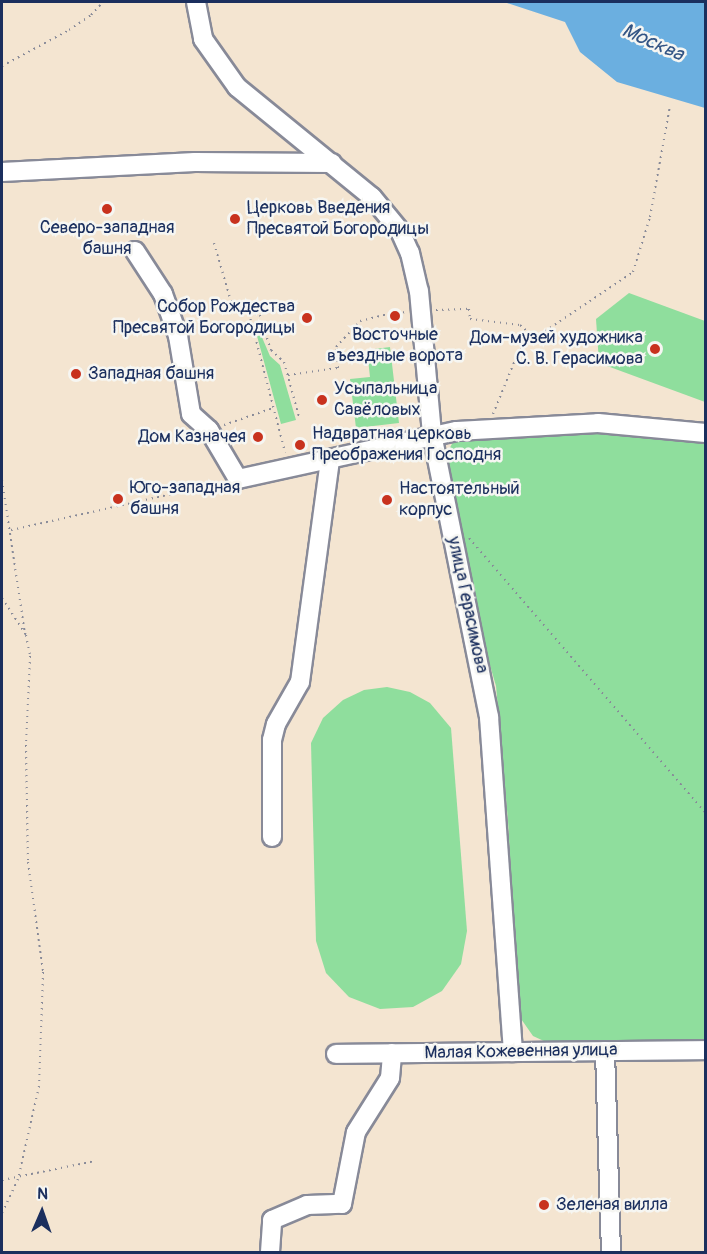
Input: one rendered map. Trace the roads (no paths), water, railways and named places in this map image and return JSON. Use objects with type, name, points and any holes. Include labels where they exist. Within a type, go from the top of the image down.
[{"type":"street","name":"улица Герасимова","points":[[195,2],[203,39],[237,87],[332,163],[386,212],[410,253],[419,291],[432,434],[490,728],[513,1052]]},
{"type":"street","points":[[2,172],[195,162],[332,163]]},
{"type":"street","points":[[135,250],[163,294],[178,336],[191,414],[209,430],[238,479],[290,469],[432,434],[492,428],[598,423],[705,433]]},
{"type":"street","points":[[272,837],[272,740],[276,724],[300,682],[330,459]]},
{"type":"street","name":"Малая Кожевенная улица","points":[[336,1054],[705,1050]]},
{"type":"street","points":[[605,1051],[611,1252]]},
{"type":"street","points":[[270,1252],[272,1220],[307,1205],[342,1204],[357,1132],[390,1078],[392,1053]]},
{"type":"water","name":"Москва","points":[[504,2],[705,2],[705,108],[617,82],[580,52],[565,22]]},
{"type":"place","name":"Северо-западная башня","points":[[107,209]]},
{"type":"place","name":"Церковь Введения Пресвятой Богородицы","points":[[235,219]]},
{"type":"place","name":"Восточные въездные ворота","points":[[395,316]]},
{"type":"place","name":"Собор Рождества Пресвятой Богородицы","points":[[307,318]]},
{"type":"place","name":"Дом-музей художника С. В. Герасимова","points":[[655,349]]},
{"type":"place","name":"Западная башня","points":[[76,374]]},
{"type":"place","name":"Усыпальница Савёловых","points":[[322,400]]},
{"type":"place","name":"Дом Казначея","points":[[258,437]]},
{"type":"place","name":"Надвратная церковь Преображения Господня","points":[[300,445]]},
{"type":"place","name":"Юго-западная башня","points":[[118,499]]},
{"type":"place","name":"Настоятельный корпус","points":[[387,500]]},
{"type":"place","name":"Зеленая вилла","points":[[544,1205]]}]
